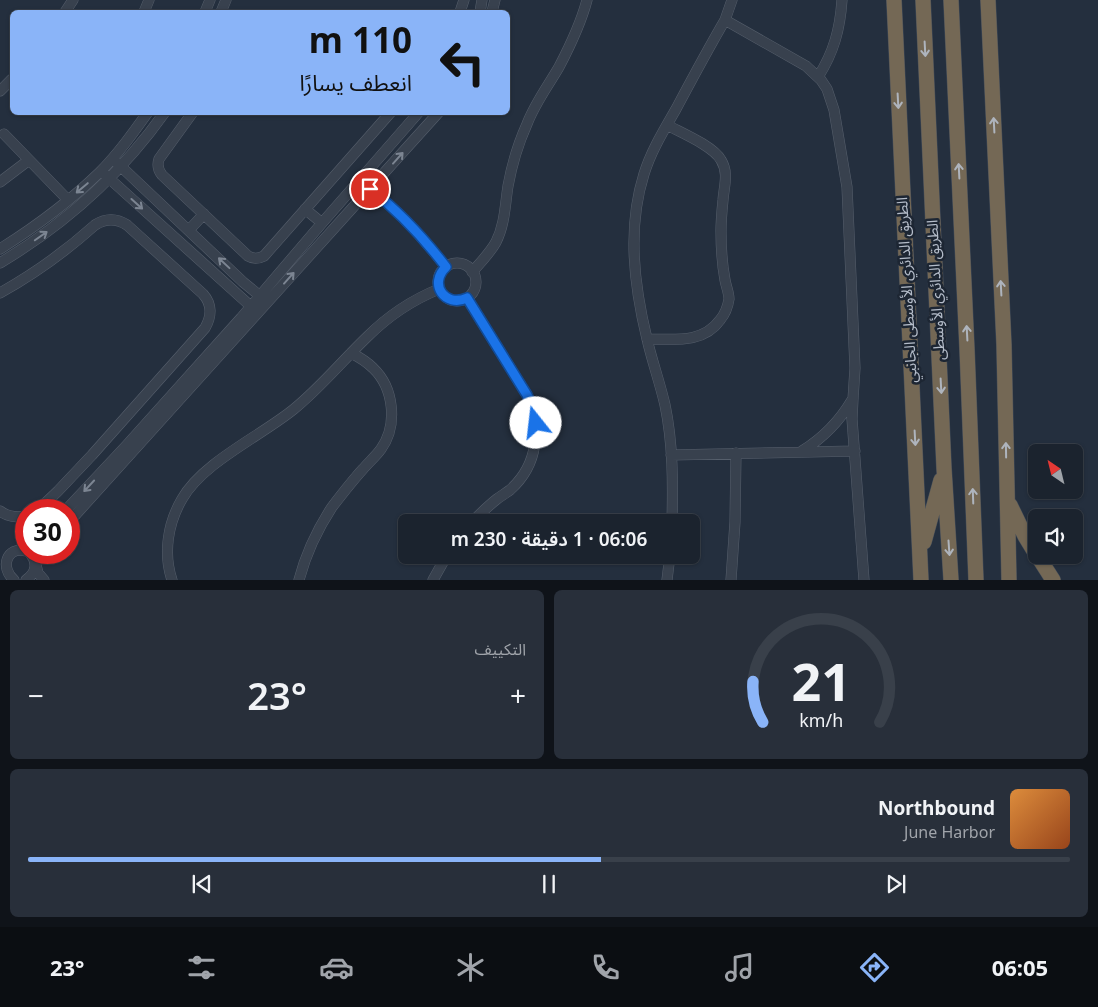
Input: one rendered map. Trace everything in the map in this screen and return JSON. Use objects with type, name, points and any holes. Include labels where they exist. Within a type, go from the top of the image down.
[{"type":"highway","name":"الطريق الدائري الأوسطى الجانبي","points":[[894,0],[921,580]]},
{"type":"highway","name":"الطريق الدائري الأوسطى","points":[[923,0],[944,468],[951,580]]},
{"type":"highway","name":"الطريق الدائري الأوسطى","points":[[951,0],[976,580]]},
{"type":"highway","points":[[984,0],[989,19]]},
{"type":"highway","points":[[988,0],[1003,335],[1009,580]]},
{"type":"highway","points":[[920,556],[944,468]]},
{"type":"highway","points":[[1008,499],[1028,540]]},
{"type":"highway","points":[[1044,564],[1054,580]]},
{"type":"street","points":[[472,272],[488,254],[501,230],[511,170],[522,136],[534,107],[568,49],[587,0]]},
{"type":"street","points":[[672,514],[669,427],[665,404],[647,339],[636,282],[634,244],[637,206],[644,174],[654,149],[725,20],[732,0]]},
{"type":"street","points":[[818,77],[828,62],[836,38],[842,0]]},
{"type":"street","points":[[725,20],[806,66],[827,89],[834,110],[847,187],[855,368],[852,419],[864,580]]},
{"type":"street","points":[[0,91],[10,81]]},
{"type":"street","points":[[0,249],[34,226],[101,172],[146,115]]},
{"type":"street","points":[[0,263],[26,247],[87,200],[121,167],[163,115]]},
{"type":"street","points":[[191,115],[161,156],[158,168],[162,175],[251,258],[264,256],[388,115]]},
{"type":"street","points":[[264,299],[295,254],[416,115]]},
{"type":"street","points":[[76,499],[264,299],[304,261],[436,115]]},
{"type":"street","points":[[647,339],[693,338],[705,334],[723,316],[729,297],[721,248],[722,214],[726,181],[724,165],[712,150],[667,124]]},
{"type":"street","points":[[4,134],[68,200]]},
{"type":"street","points":[[112,159],[243,282],[264,299]]},
{"type":"street","points":[[0,182],[29,160]]},
{"type":"street","points":[[101,172],[254,310]]},
{"type":"street","points":[[370,189],[408,222],[446,267]]},
{"type":"street","points":[[305,209],[322,223]]},
{"type":"street","points":[[189,230],[204,214]]},
{"type":"street","points":[[0,293],[52,260],[95,225],[111,219],[127,225],[203,294],[210,307],[208,323],[124,419],[49,499]]},
{"type":"street","points":[[295,254],[304,261]]},
{"type":"street","points":[[460,264],[469,268],[472,272],[475,286],[467,298],[453,301],[444,296],[439,288],[438,279],[446,267],[460,264]]},
{"type":"street","points":[[172,580],[167,554],[168,534],[174,515],[183,498],[195,482],[226,456],[294,410],[368,336],[399,310],[439,288]]},
{"type":"street","points":[[467,298],[527,395],[533,408],[536,423],[536,438],[528,466],[510,489],[480,514]]},
{"type":"street","points":[[80,509],[254,310]]},
{"type":"street","points":[[299,580],[305,556],[322,523],[346,488],[381,448],[388,436],[391,422],[389,394],[383,381],[374,369],[364,360],[351,353]]},
{"type":"street","points":[[800,452],[817,441],[832,427],[853,399]]},
{"type":"street","points":[[124,419],[139,432]]},
{"type":"street","points":[[671,454],[855,451]]},
{"type":"street","points":[[731,580],[735,522],[736,453]]},
{"type":"street","points":[[0,511],[15,517]]},
{"type":"street","points":[[12,579],[2,571],[6,559],[11,552],[15,551]]},
{"type":"street","points":[[26,580],[35,571],[34,564]]},
{"type":"street","points":[[35,564],[38,573],[44,580]]},
{"type":"street","points":[[433,580],[442,564]]},
{"type":"street","points":[[667,580],[669,564]]},
{"type":"route","points":[[370,189],[401,214],[446,267],[438,279],[441,293],[453,301],[467,298],[527,395],[533,408],[536,423]]}]
